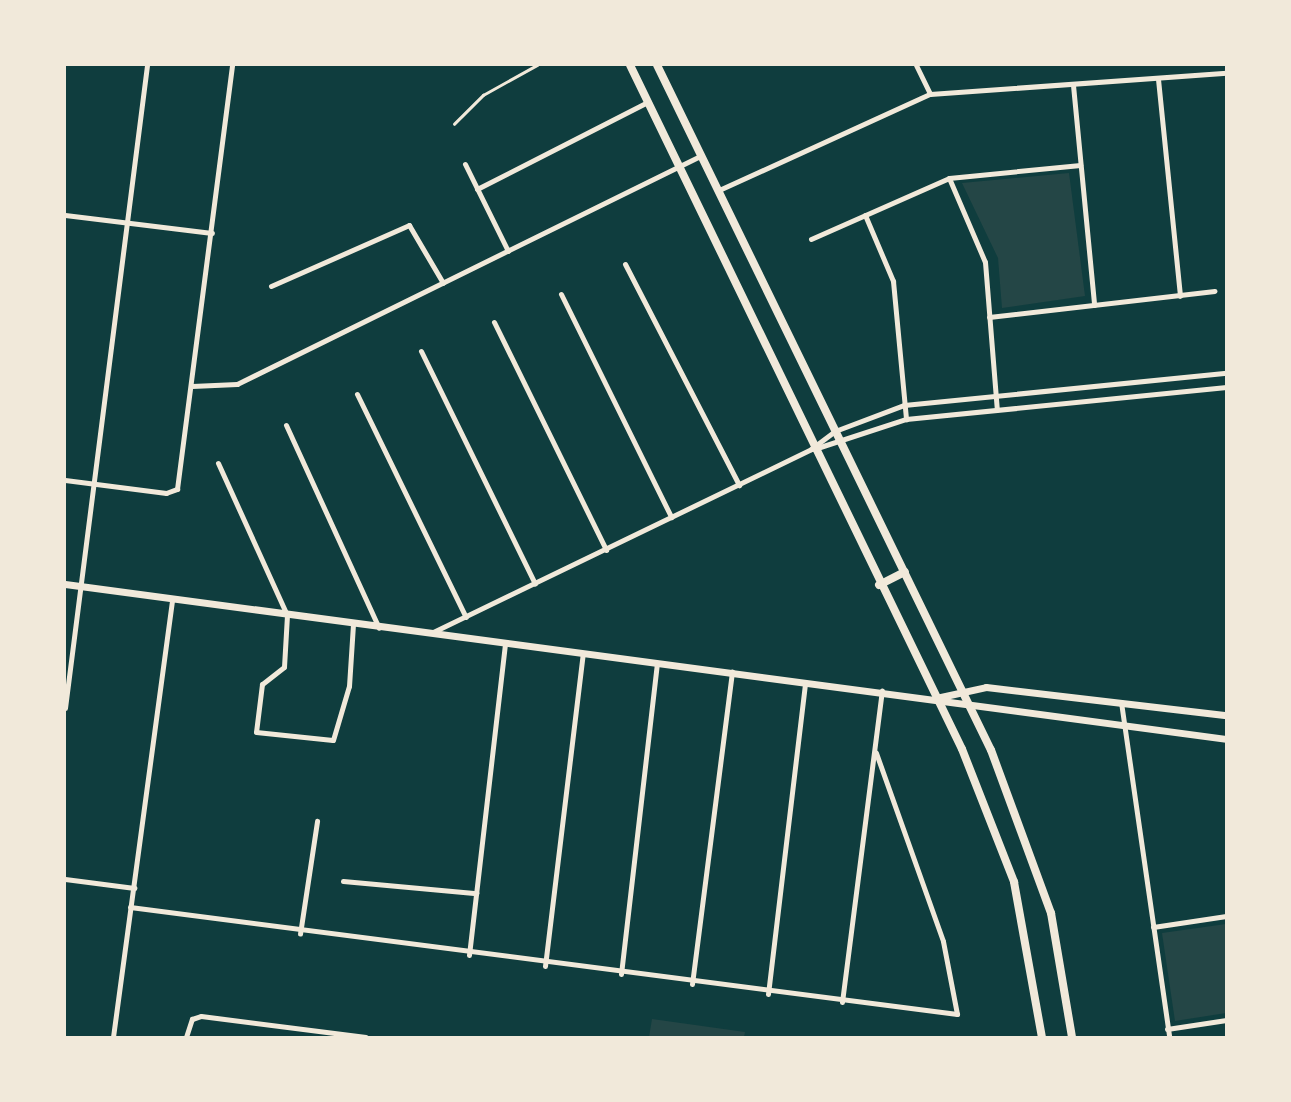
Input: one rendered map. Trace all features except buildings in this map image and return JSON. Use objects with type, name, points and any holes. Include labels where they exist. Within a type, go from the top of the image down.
[{"type":"main road","points":[[629,65],[680,166],[811,449],[936,698],[1014,882],[1042,1037]]},
{"type":"main road","points":[[657,65],[841,444],[964,688],[1039,871],[1072,1037]]},
{"type":"main road","points":[[879,585],[905,572]]},
{"type":"street","points":[[65,708],[147,65]]},
{"type":"street","points":[[65,480],[177,489],[232,65]]},
{"type":"street","points":[[916,65],[930,94]]},
{"type":"street","points":[[719,190],[930,94],[1226,73]]},
{"type":"street","points":[[1158,79],[1180,296]]},
{"type":"street","points":[[1073,85],[1094,306]]},
{"type":"street","points":[[477,189],[648,102]]},
{"type":"street","points":[[192,386],[237,384],[702,155]]},
{"type":"street","points":[[465,164],[508,251]]},
{"type":"street","points":[[811,239],[948,178],[1080,165]]},
{"type":"street","points":[[948,178],[985,262],[996,410]]},
{"type":"street","points":[[65,215],[212,233]]},
{"type":"street","points":[[865,215],[893,281],[906,419]]},
{"type":"street","points":[[271,286],[409,225],[443,283]]},
{"type":"street","points":[[625,264],[739,485]]},
{"type":"street","points":[[989,317],[1215,291]]},
{"type":"street","points":[[561,294],[671,517]]},
{"type":"street","points":[[494,322],[606,550]]},
{"type":"street","points":[[421,351],[535,584]]},
{"type":"street","points":[[428,634],[739,485],[811,449],[835,431],[904,405],[1226,373]]},
{"type":"street","points":[[1137,382],[1138,396]]},
{"type":"street","points":[[1080,387],[1082,402]]},
{"type":"street","points":[[811,449],[841,444],[906,419],[1226,387]]},
{"type":"street","points":[[357,394],[466,617]]},
{"type":"street","points":[[286,425],[379,628]]},
{"type":"street","points":[[218,463],[287,615],[284,667],[262,684],[255,729],[272,737],[333,740],[349,686],[353,624]]},
{"type":"street","points":[[65,584],[379,628],[936,698],[971,707],[1124,723],[1226,739]]},
{"type":"street","points":[[113,1037],[173,599]]},
{"type":"street","points":[[469,955],[505,644]]},
{"type":"street","points":[[545,965],[583,654]]},
{"type":"street","points":[[621,974],[657,663]]},
{"type":"street","points":[[692,984],[732,672]]},
{"type":"street","points":[[768,994],[805,682]]},
{"type":"street","points":[[936,698],[964,688],[1121,702],[1226,715]]},
{"type":"street","points":[[842,1002],[882,691]]},
{"type":"street","points":[[1121,702],[1168,1037]]},
{"type":"street","points":[[130,908],[299,934],[768,994],[957,1014],[943,941],[876,753]]},
{"type":"street","points":[[299,934],[317,821]]},
{"type":"street","points":[[65,879],[134,888]]},
{"type":"street","points":[[343,881],[476,892]]},
{"type":"street","points":[[1153,927],[1226,916]]},
{"type":"street","points":[[186,1037],[192,1019],[366,1037]]},
{"type":"street","points":[[1167,1029],[1226,1020]]},
{"type":"lane","points":[[454,124],[483,95],[537,65]]},
{"type":"shaded area","points":[[1069,173],[1085,296],[1002,308],[998,258],[962,183]]},
{"type":"shaded area","points":[[1226,924],[1226,1013],[1175,1021],[1162,933]]},
{"type":"shaded area","points":[[652,1019],[745,1032],[744,1037],[649,1037]]}]
